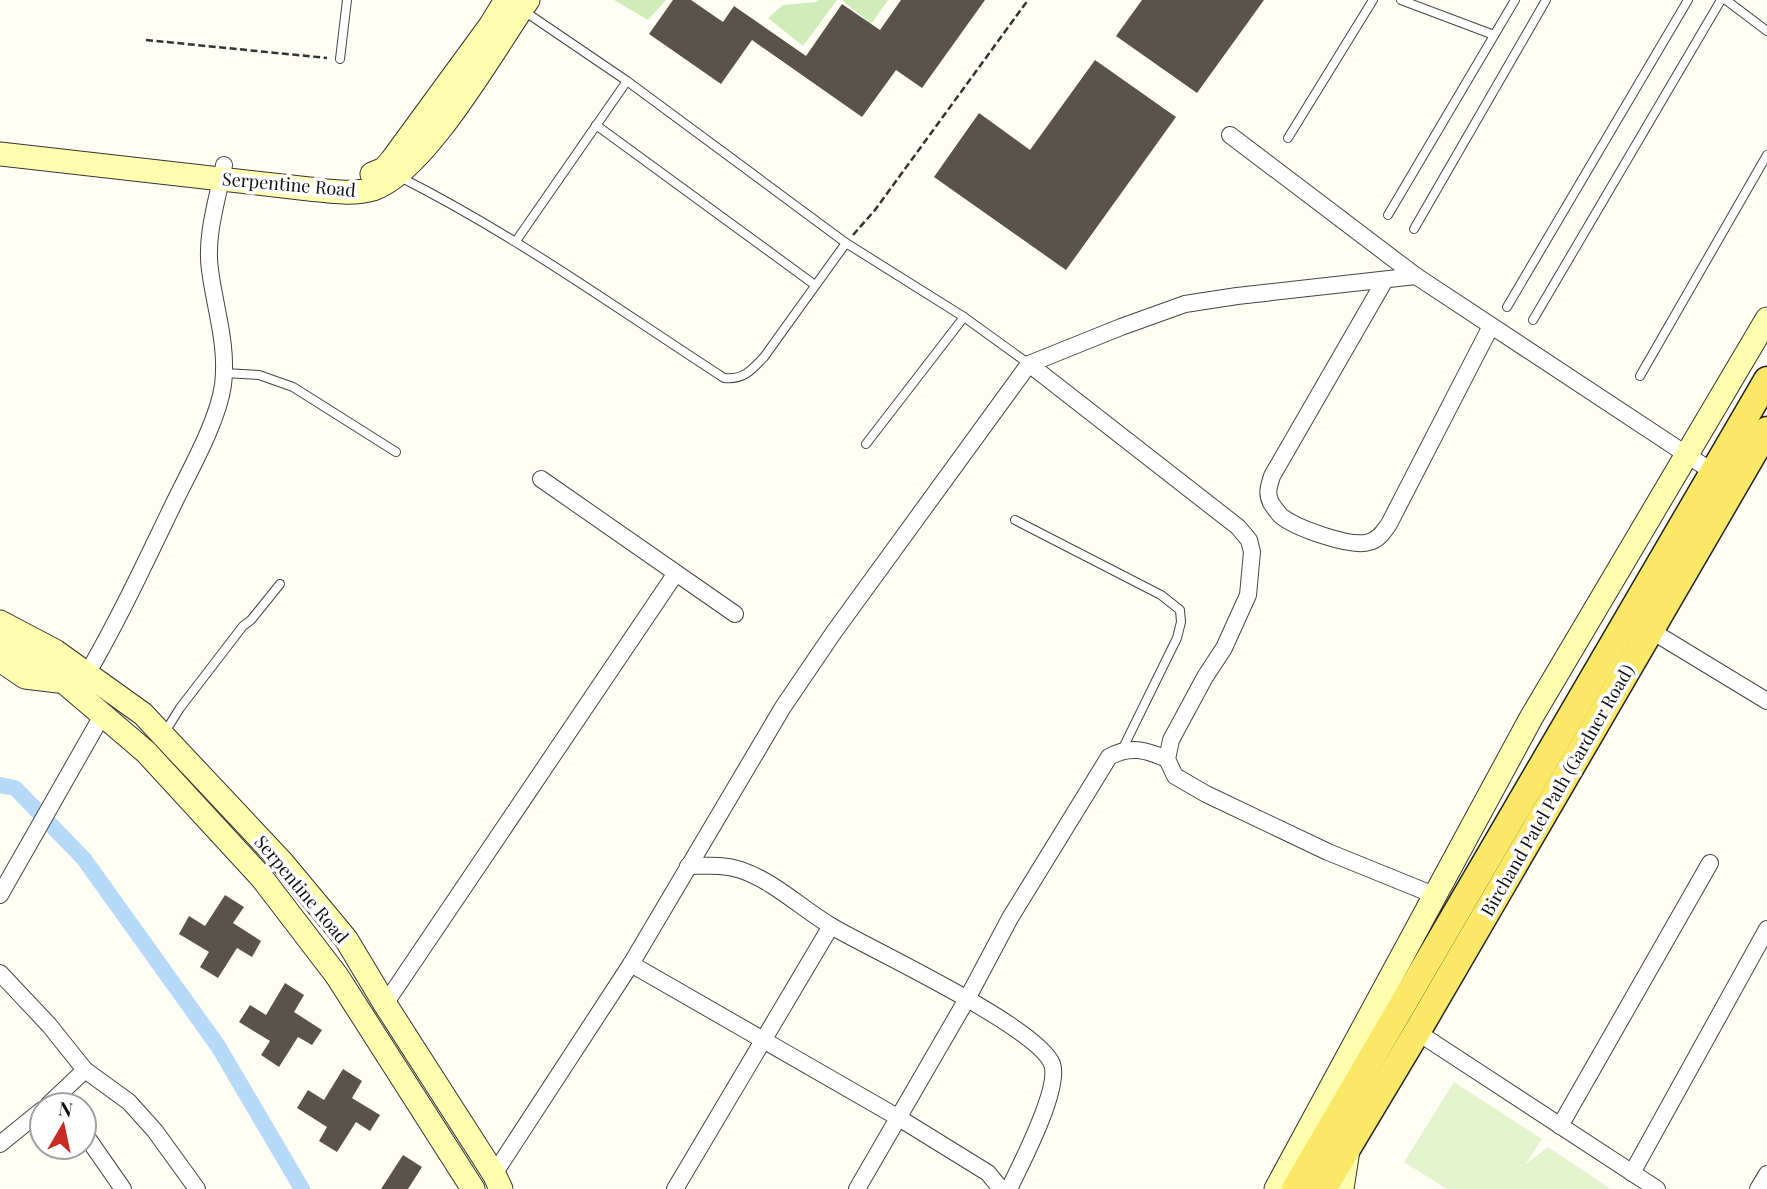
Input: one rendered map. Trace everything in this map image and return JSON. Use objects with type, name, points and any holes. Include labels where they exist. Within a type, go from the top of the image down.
[{"type":"main road","name":"Birchand Patel Path (Gardner Road)","points":[[1296,1189],[1767,380]]},
{"type":"main road","name":"Birchand Patel Path (Gardner Road)","points":[[1323,1189],[1767,430]]},
{"type":"street","points":[[383,179],[414,162],[447,120],[516,2]]},
{"type":"street","points":[[1230,135],[1416,276],[1713,472]]},
{"type":"street","points":[[0,141],[223,171],[209,240],[210,269],[225,350],[222,387],[215,411],[195,459],[115,626],[69,674],[25,677],[0,660]]},
{"type":"street","name":"Serpentine Road","points":[[0,154],[223,171],[350,192],[383,179]]},
{"type":"street","points":[[498,1182],[783,707],[834,632],[1029,365],[1185,304],[1416,276]]},
{"type":"street","points":[[1385,280],[1272,477],[1268,489],[1271,502],[1281,516],[1305,527],[1359,544],[1371,542],[1380,536],[1389,524],[1491,326]]},
{"type":"street","points":[[1276,1189],[1531,718],[1767,318]]},
{"type":"street","points":[[1029,365],[1238,527],[1249,540],[1252,552],[1251,575],[1243,609],[1224,648],[1178,724],[1167,759],[1175,776],[1206,794],[1328,852],[1434,895],[1458,908]]},
{"type":"street","points":[[541,479],[735,614]]},
{"type":"street","points":[[385,1004],[676,573]]},
{"type":"street","points":[[0,622],[55,651],[69,674],[103,714],[146,752],[262,878],[337,975],[474,1189]]},
{"type":"street","points":[[1650,630],[1767,701]]},
{"type":"street","points":[[0,642],[69,674]]},
{"type":"street","name":"Serpentine Road","points":[[69,674],[143,714],[282,862],[346,939],[498,1182]]},
{"type":"street","points":[[0,895],[103,714]]},
{"type":"street","points":[[857,1189],[967,999],[1010,918],[1109,757],[1122,750],[1144,750],[1167,759]]},
{"type":"street","points":[[201,811],[219,794]]},
{"type":"street","points":[[262,878],[282,862]]},
{"type":"street","points":[[1560,1126],[1710,863]]},
{"type":"street","points":[[688,866],[723,865],[748,873],[831,926],[967,999],[1036,1045],[1051,1063],[1054,1077],[1010,1189]]},
{"type":"street","points":[[675,1189],[831,926]]},
{"type":"street","points":[[1632,1173],[1767,929]]},
{"type":"street","points":[[631,964],[899,1118],[988,1173],[1001,1189]]},
{"type":"street","points":[[0,973],[49,1025],[85,1070],[129,1102],[173,1153],[197,1189]]},
{"type":"street","points":[[1417,1032],[1657,1189]]},
{"type":"street","points":[[67,1091],[85,1070]]},
{"type":"street","points":[[0,1144],[28,1121]]},
{"type":"street","points":[[1342,1189],[1348,1150]]},
{"type":"street","points":[[98,1153],[123,1189]]},
{"type":"street","points":[[1758,1189],[1767,1174]]},
{"type":"lane","points":[[340,59],[348,0]]},
{"type":"lane","points":[[1288,138],[1373,0]]},
{"type":"lane","points":[[1401,0],[1494,35]]},
{"type":"lane","points":[[1388,215],[1515,0]]},
{"type":"lane","points":[[1414,229],[1546,0]]},
{"type":"lane","points":[[1507,307],[1688,0]]},
{"type":"lane","points":[[1533,320],[1723,0],[1767,31]]},
{"type":"lane","points":[[516,2],[846,243],[964,317],[1029,365]]},
{"type":"lane","points":[[516,242],[627,81]]},
{"type":"lane","points":[[596,125],[815,285]]},
{"type":"lane","points":[[1640,376],[1767,155]]},
{"type":"lane","points":[[383,179],[516,242],[602,295],[724,378],[735,379],[748,374],[764,357],[846,243]]},
{"type":"lane","points":[[866,444],[964,317]]},
{"type":"lane","points":[[223,373],[259,375],[293,387],[396,452]]},
{"type":"lane","points":[[1015,520],[1161,595],[1180,610],[1181,622],[1177,639],[1122,750]]},
{"type":"lane","points":[[146,752],[164,734],[180,708],[243,626],[280,584]]},
{"type":"path","points":[[846,243],[875,210],[1028,0]]},
{"type":"path","points":[[146,40],[340,59]]},
{"type":"green space","points":[[614,0],[666,0],[648,20]]},
{"type":"green space","points":[[837,0],[803,46],[768,18],[783,5]]},
{"type":"green space","points":[[842,0],[888,0],[871,24]]},
{"type":"green space","points":[[1454,1082],[1542,1139],[1525,1165],[1548,1147],[1611,1189],[1447,1189],[1404,1162]]},
{"type":"building","points":[[673,0],[691,0],[723,22],[734,6],[806,56],[842,4],[880,30],[901,0],[985,0],[922,88],[896,70],[862,117],[752,40],[721,84],[649,34]]},
{"type":"building","points":[[1142,0],[1264,0],[1197,93],[1116,36]]},
{"type":"building","points":[[1095,60],[1176,117],[1066,270],[934,177],[979,113],[1030,150]]},
{"type":"building","points":[[225,895],[244,907],[233,923],[261,941],[252,957],[237,948],[218,978],[200,967],[209,952],[179,934],[189,916],[205,926]]},
{"type":"building","points":[[285,983],[304,995],[294,1012],[322,1030],[312,1045],[298,1037],[279,1067],[261,1055],[270,1041],[239,1022],[250,1005],[266,1015]]},
{"type":"building","points":[[343,1069],[362,1081],[352,1098],[380,1115],[370,1131],[356,1122],[337,1152],[319,1141],[327,1127],[297,1108],[308,1090],[324,1100]]},
{"type":"building","points":[[403,1155],[422,1167],[408,1189],[381,1189]]},
{"type":"waterway","points":[[0,785],[15,788],[84,859],[218,1046],[302,1189]]}]
